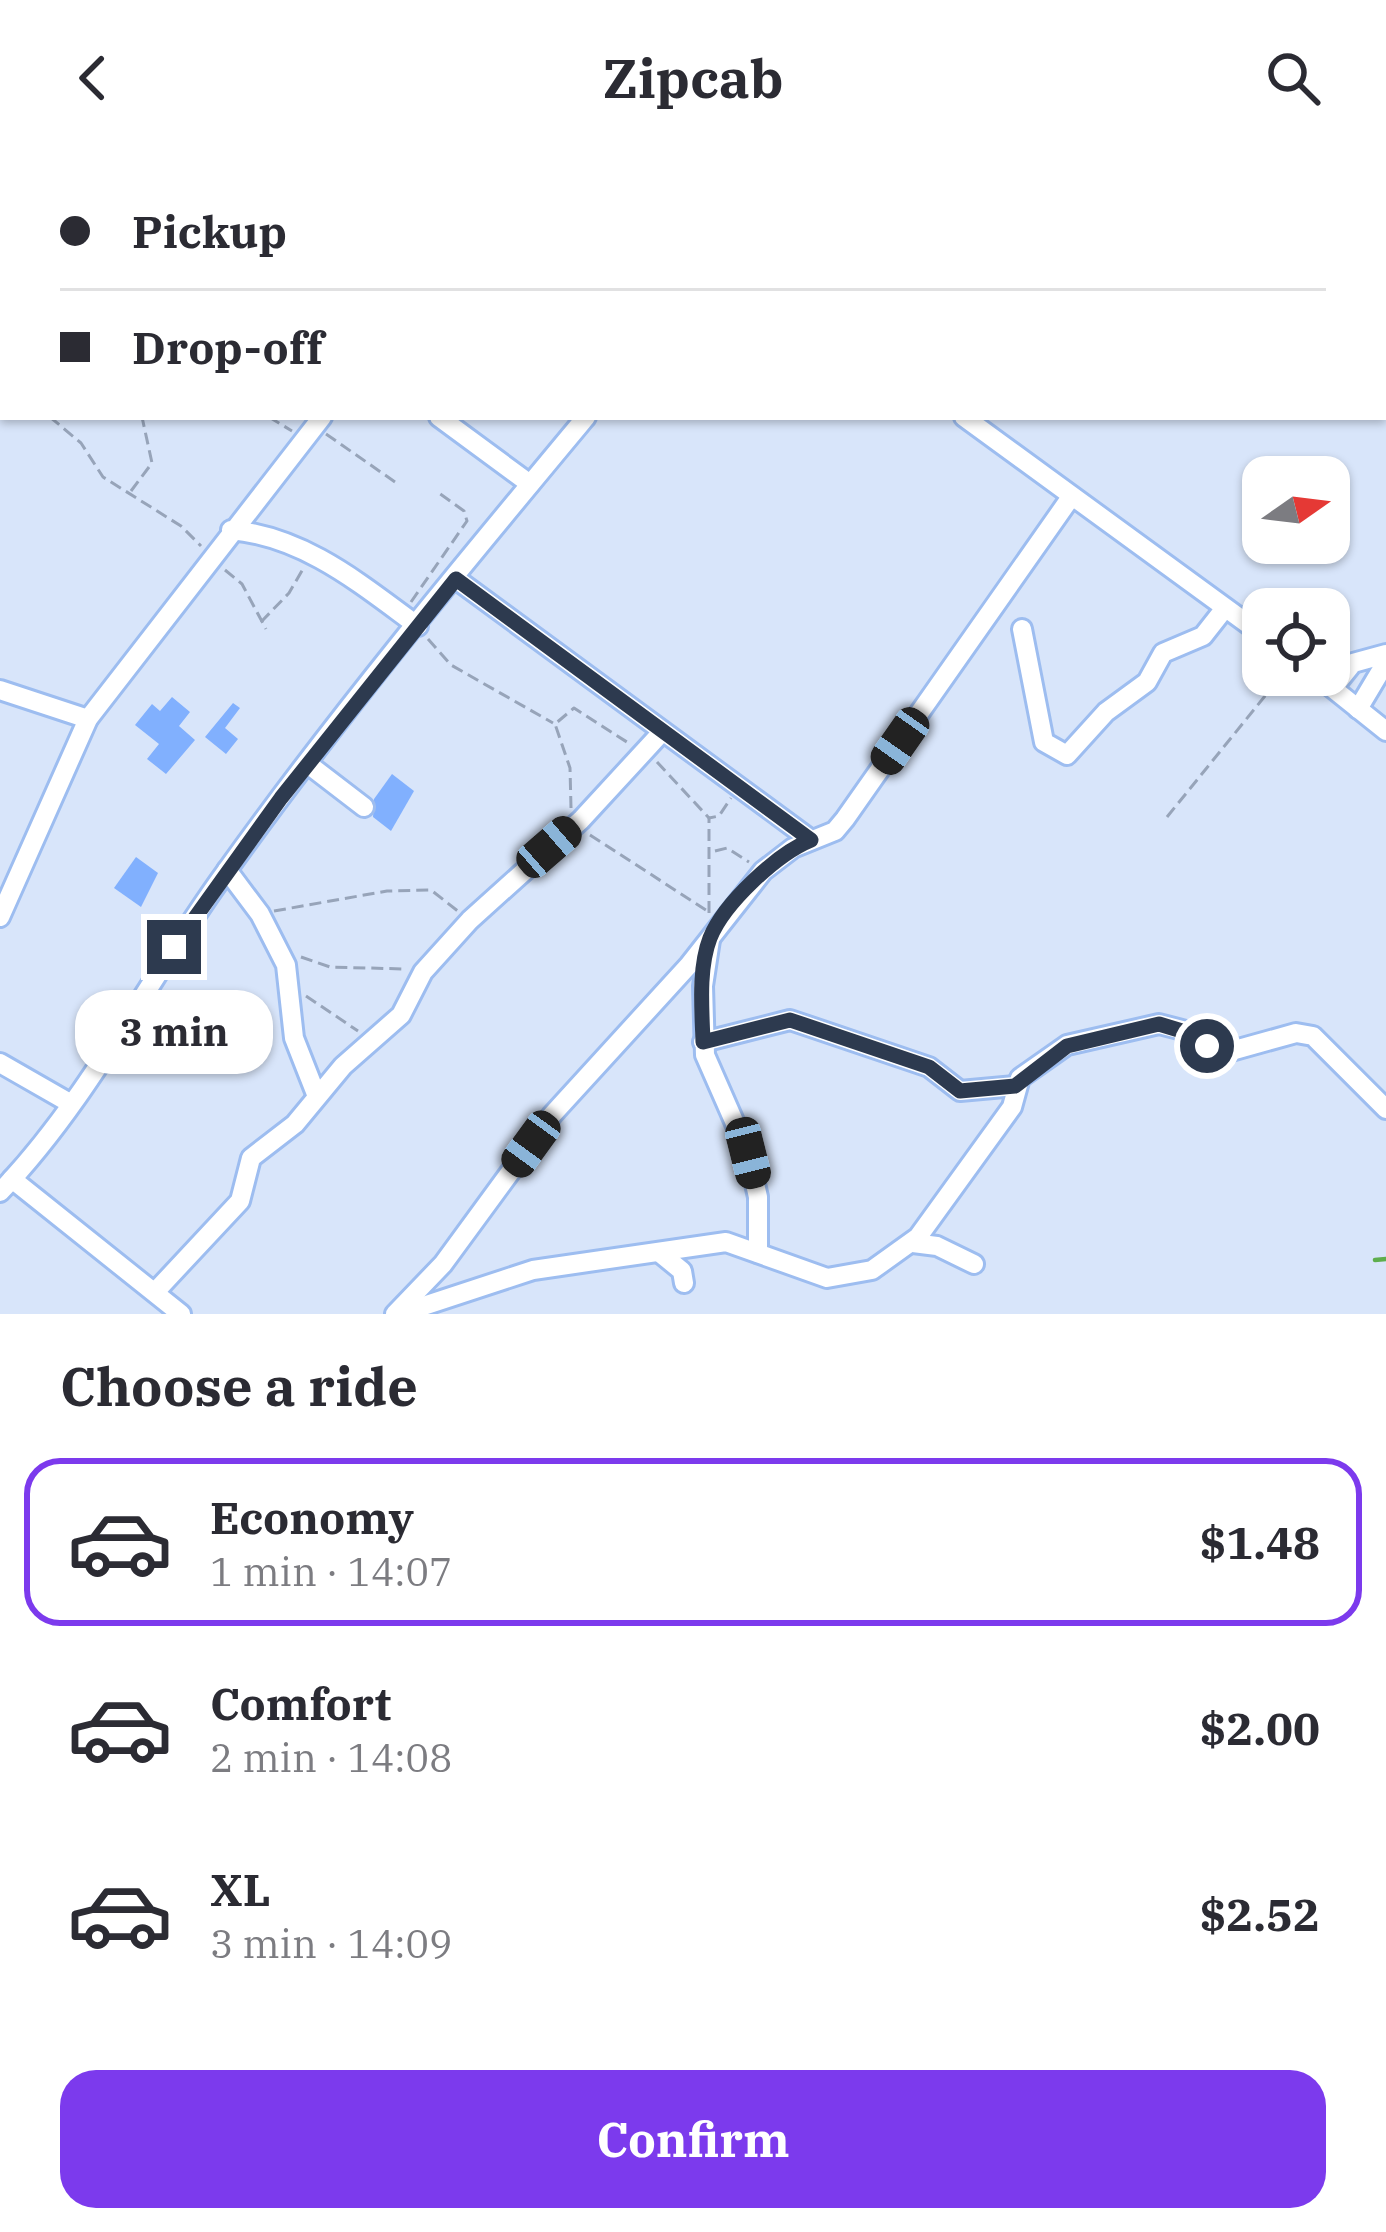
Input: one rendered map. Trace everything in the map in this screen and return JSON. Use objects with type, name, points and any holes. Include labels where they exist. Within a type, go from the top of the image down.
[{"type":"street","points":[[443,420],[530,484]]},
{"type":"street","points":[[181,1314],[6,1186],[82,1090],[226,870],[410,620],[456,579],[583,420]]},
{"type":"street","points":[[968,420],[1242,620]]},
{"type":"street","points":[[0,917],[88,719],[313,427]]},
{"type":"street","points":[[397,1314],[443,1264],[552,1115],[763,871],[811,840],[835,831],[845,819],[1071,497]]},
{"type":"street","points":[[231,530],[287,540],[312,552],[410,620]]},
{"type":"street","points":[[456,579],[811,840]]},
{"type":"street","points":[[1022,629],[1044,742],[1067,755],[1106,712],[1147,682],[1163,652],[1202,636],[1225,608]]},
{"type":"street","points":[[1350,667],[1386,658]]},
{"type":"street","points":[[1358,709],[1386,658]]},
{"type":"street","points":[[0,690],[88,719]]},
{"type":"street","points":[[1343,696],[1386,731]]},
{"type":"street","points":[[155,1292],[240,1201],[251,1158],[295,1124],[316,1094],[401,1015],[423,972],[470,920],[581,820],[662,731]]},
{"type":"street","points":[[308,764],[364,807]]},
{"type":"street","points":[[226,870],[278,947],[290,985],[295,1037],[316,1094]]},
{"type":"street","points":[[710,937],[703,986],[703,1042],[715,1086],[741,1128],[748,1153],[758,1197],[758,1253]]},
{"type":"street","points":[[703,1042],[790,1020],[929,1067],[960,1091],[1015,1086],[1067,1046],[1159,1024],[1195,1035],[1224,1053],[1307,1034],[1386,1109]]},
{"type":"street","points":[[0,1063],[68,1102]]},
{"type":"street","points":[[397,1314],[533,1270],[726,1242],[833,1279],[879,1267],[913,1243],[1012,1107],[1015,1086]]},
{"type":"street","points":[[913,1243],[937,1246],[974,1264]]},
{"type":"street","points":[[660,1253],[682,1271],[684,1283]]},
{"type":"path","points":[[54,420],[81,443],[103,477],[182,526],[242,584],[266,629]]},
{"type":"path","points":[[130,492],[152,463],[143,420]]},
{"type":"path","points":[[282,420],[313,427],[398,484]]},
{"type":"path","points":[[436,491],[464,511],[467,521],[410,620],[451,665],[554,724],[570,768],[568,803],[593,840],[628,855],[648,877],[709,912]]},
{"type":"path","points":[[260,623],[289,593],[312,552]]},
{"type":"path","points":[[1167,817],[1265,696]]},
{"type":"path","points":[[554,724],[566,710]]},
{"type":"path","points":[[710,937],[713,851],[709,818],[722,814],[739,786]]},
{"type":"path","points":[[713,851],[727,848],[763,871]]},
{"type":"path","points":[[260,914],[387,890],[431,890],[470,920]]},
{"type":"path","points":[[278,947],[330,967],[423,972]]},
{"type":"path","points":[[290,985],[373,1040]]},
{"type":"building","points":[[172,697],[190,712],[179,726],[195,740],[166,774],[147,759],[159,744],[135,725],[152,704],[160,711]]},
{"type":"building","points":[[233,703],[240,708],[225,728],[238,739],[226,754],[205,737]]},
{"type":"building","points":[[392,774],[414,791],[391,831],[373,817],[374,799]]},
{"type":"building","points":[[136,857],[158,873],[141,907],[114,888]]},
{"type":"waterway","points":[[1375,1260],[1386,1259]]},
{"type":"route","points":[[174,947],[281,798],[456,579],[811,840],[763,871],[710,937],[703,986],[703,1042],[790,1020],[929,1067],[960,1091],[1015,1086],[1067,1046],[1159,1024],[1195,1035],[1207,1046]]}]
